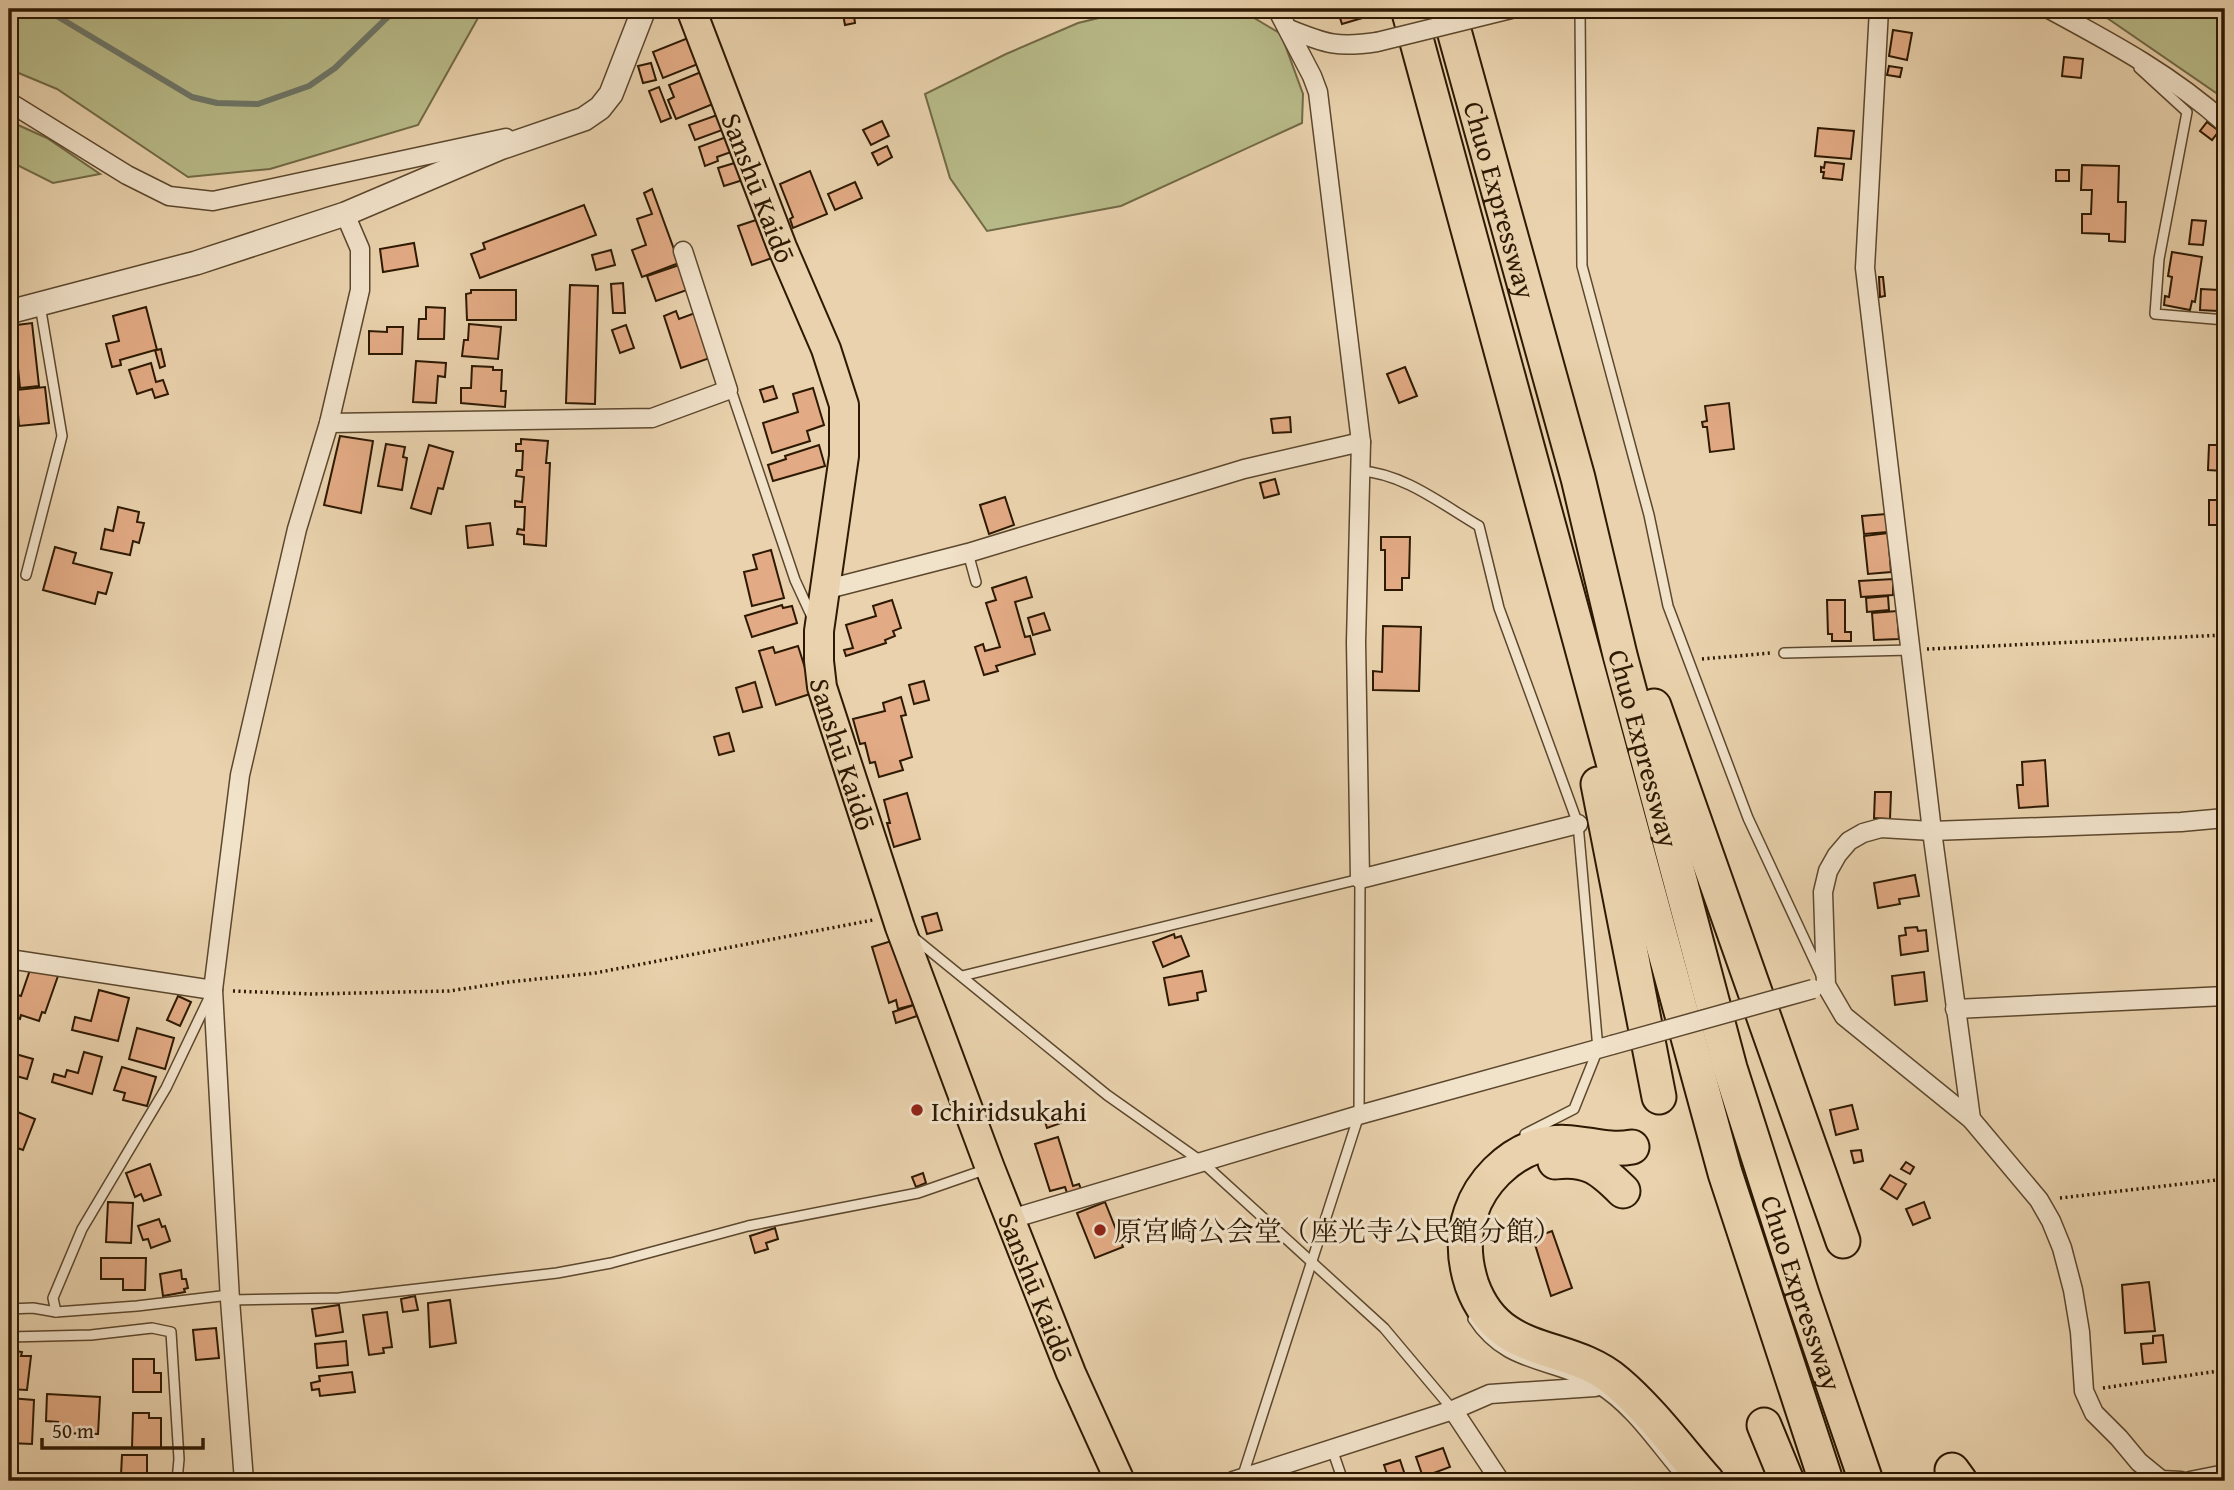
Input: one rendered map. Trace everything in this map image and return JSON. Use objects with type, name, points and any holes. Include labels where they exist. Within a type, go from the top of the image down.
[{"type":"highway","name":"Chuo Expressway","points":[[1408,9],[1725,1173],[1826,1481]]},
{"type":"highway","name":"Chuo Expressway","points":[[1448,9],[1578,478],[1620,655],[1731,1068],[1802,1294],[1866,1481]]},
{"type":"highway","points":[[1578,478],[1629,634],[1843,1241]]},
{"type":"highway","points":[[1549,526],[1659,1097]]},
{"type":"highway","points":[[1632,1147],[1618,1149],[1562,1142],[1538,1146],[1509,1160],[1479,1194],[1467,1223],[1465,1250],[1470,1277],[1484,1309],[1494,1321],[1536,1348],[1605,1372],[1629,1394],[1707,1481]]},
{"type":"highway","points":[[1623,1191],[1605,1173],[1580,1161],[1549,1163],[1521,1176],[1498,1198],[1489,1221],[1484,1244],[1490,1277],[1496,1292],[1506,1305],[1531,1325],[1604,1351],[1632,1370],[1731,1481]]},
{"type":"highway","points":[[1764,1425],[1787,1481]]},
{"type":"main road","name":"Sanshū Kaidō","points":[[691,9],[782,247],[826,349],[844,405],[844,456],[819,631],[818,661],[822,687],[898,921],[990,1168],[1071,1373],[1120,1481]]},
{"type":"street","points":[[9,312],[196,263],[345,214],[500,148],[584,119],[600,108],[611,94],[644,9]]},
{"type":"street","points":[[1277,9],[1318,92],[1361,442],[1356,642],[1360,878],[1578,824]]},
{"type":"street","points":[[1289,29],[1323,42],[1349,47],[1512,9]]},
{"type":"street","points":[[1879,9],[1865,268],[1932,831],[1971,1119]]},
{"type":"street","points":[[2049,9],[2136,55],[2195,96],[2225,123]]},
{"type":"street","points":[[9,102],[127,175],[169,196],[213,201],[571,124]]},
{"type":"street","points":[[244,1481],[229,1297],[213,990],[240,775],[297,529],[330,423],[360,290],[360,249],[345,214]]},
{"type":"street","points":[[330,423],[652,418],[728,390],[683,251]]},
{"type":"street","points":[[824,590],[968,553],[1244,469],[1361,442]]},
{"type":"street","points":[[2181,1481],[2161,1480],[2139,1462],[2094,1413],[2084,1391],[2080,1332],[2073,1290],[2062,1248],[2039,1200],[1971,1119],[1844,1016],[1820,987],[1824,892],[1828,871],[1849,841],[1863,833],[1881,828],[1932,831],[2225,818]]},
{"type":"street","points":[[9,959],[213,990]]},
{"type":"street","points":[[1011,1219],[1359,1115],[1820,987]]},
{"type":"street","points":[[1955,1009],[2225,996]]},
{"type":"street","points":[[1238,1480],[1453,1410],[1490,1394],[1595,1387]]},
{"type":"street","points":[[1453,1410],[1500,1481]]},
{"type":"street","points":[[2190,1481],[2225,1474]]},
{"type":"lane","points":[[1580,9],[1582,266],[1649,516],[1668,606],[1748,818],[1820,987]]},
{"type":"lane","points":[[2136,55],[2133,63],[2187,112],[2159,259],[2155,314],[2225,320]]},
{"type":"lane","points":[[26,575],[62,436],[40,305]]},
{"type":"lane","points":[[728,390],[733,397],[795,580],[819,631]]},
{"type":"lane","points":[[1360,471],[1377,472],[1415,488],[1479,526],[1499,608],[1578,824],[1605,1047],[1574,1109],[1514,1140]]},
{"type":"lane","points":[[968,553],[976,582]]},
{"type":"lane","points":[[1784,653],[1911,650]]},
{"type":"lane","points":[[962,976],[1360,878],[1359,1115],[1238,1480]]},
{"type":"lane","points":[[898,921],[1107,1095],[1202,1162],[1384,1328],[1453,1410]]},
{"type":"lane","points":[[56,1312],[53,1298],[82,1229],[166,1088],[213,990]]},
{"type":"lane","points":[[9,1309],[33,1308],[56,1312],[229,1297],[339,1298],[557,1273],[611,1263],[748,1226],[918,1193],[990,1168]]},
{"type":"lane","points":[[1468,1311],[1483,1335],[1514,1358],[1563,1373],[1595,1387],[1620,1405],[1685,1481]]},
{"type":"lane","points":[[9,1337],[91,1335],[152,1328],[171,1332],[179,1459],[177,1481]]},
{"type":"lane","points":[[1332,1449],[1343,1481]]},
{"type":"path","points":[[1911,650],[2225,635]]},
{"type":"path","points":[[1687,660],[1784,653]]},
{"type":"path","points":[[213,990],[311,995],[449,991],[595,973],[898,921]]},
{"type":"path","points":[[2039,1200],[2225,1179]]},
{"type":"path","points":[[2084,1391],[2225,1370]]},
{"type":"green space","points":[[9,9],[483,9],[418,125],[270,169],[188,177],[57,89],[9,69]]},
{"type":"green space","points":[[1157,9],[1239,9],[1281,34],[1303,94],[1302,123],[1121,206],[987,231],[950,178],[925,94],[1006,54],[1078,23]]},
{"type":"green space","points":[[2094,9],[2225,9],[2225,99]]},
{"type":"green space","points":[[9,121],[47,138],[100,174],[53,183],[9,161]]},
{"type":"building","points":[[842,9],[853,9],[855,23],[845,25]]},
{"type":"building","points":[[1331,9],[1367,9],[1369,16],[1342,24],[1338,12],[1333,14]]},
{"type":"building","points":[[1893,30],[1912,33],[1907,60],[1889,56]]},
{"type":"building","points":[[688,38],[698,64],[663,78],[653,52]]},
{"type":"building","points":[[2064,57],[2083,59],[2081,78],[2062,76]]},
{"type":"building","points":[[651,63],[656,80],[643,83],[638,66]]},
{"type":"building","points":[[1889,66],[1902,68],[1900,77],[1887,75]]},
{"type":"building","points":[[701,72],[718,102],[676,119],[668,100],[674,97],[669,85]]},
{"type":"building","points":[[659,87],[671,118],[661,122],[649,91]]},
{"type":"building","points":[[720,114],[725,129],[695,140],[689,125]]},
{"type":"building","points":[[882,121],[889,136],[871,145],[863,130]]},
{"type":"building","points":[[2207,122],[2219,131],[2212,140],[2200,131]]},
{"type":"building","points":[[1818,128],[1854,131],[1851,159],[1815,156]]},
{"type":"building","points":[[729,136],[734,151],[717,157],[718,161],[705,166],[699,147]]},
{"type":"building","points":[[887,146],[892,157],[878,165],[872,153]]},
{"type":"building","points":[[741,161],[746,179],[724,186],[718,168]]},
{"type":"building","points":[[1825,162],[1844,164],[1842,180],[1823,178],[1821,167],[1824,168]]},
{"type":"building","points":[[2082,165],[2119,166],[2118,202],[2126,202],[2125,242],[2109,241],[2109,234],[2082,233],[2082,214],[2091,214],[2092,190],[2081,190]]},
{"type":"building","points":[[2056,170],[2069,170],[2069,181],[2056,181]]},
{"type":"building","points":[[810,171],[827,214],[793,228],[790,219],[793,217],[780,184]]},
{"type":"building","points":[[855,182],[862,198],[835,210],[828,194]]},
{"type":"building","points":[[652,189],[679,263],[642,277],[632,250],[646,245],[637,219],[652,214],[644,193]]},
{"type":"building","points":[[584,205],[596,235],[480,278],[471,254],[485,249],[483,243]]},
{"type":"building","points":[[762,218],[772,258],[752,265],[738,226]]},
{"type":"building","points":[[2192,220],[2206,221],[2203,245],[2189,244]]},
{"type":"building","points":[[414,243],[418,266],[383,272],[380,249]]},
{"type":"building","points":[[611,250],[615,265],[596,270],[592,255]]},
{"type":"building","points":[[2172,252],[2202,257],[2195,302],[2192,301],[2190,310],[2164,305],[2165,296],[2169,297],[2172,277],[2168,276]]},
{"type":"building","points":[[679,265],[687,290],[656,301],[647,276]]},
{"type":"building","points":[[1879,277],[1883,277],[1885,296],[1880,297]]},
{"type":"building","points":[[623,283],[625,313],[613,313],[611,284]]},
{"type":"building","points":[[570,285],[598,286],[595,404],[566,403]]},
{"type":"building","points":[[2201,289],[2219,290],[2218,311],[2200,310]]},
{"type":"building","points":[[471,290],[516,290],[516,320],[467,320],[466,294],[471,293]]},
{"type":"building","points":[[146,307],[157,350],[161,349],[165,366],[160,368],[155,350],[120,360],[121,365],[112,367],[106,344],[119,341],[113,316]]},
{"type":"building","points":[[426,307],[445,308],[444,339],[418,339],[419,319],[426,319]]},
{"type":"building","points":[[676,311],[679,319],[695,313],[710,358],[681,368],[664,316]]},
{"type":"building","points":[[32,323],[39,386],[20,388],[18,368],[9,369],[9,326]]},
{"type":"building","points":[[469,324],[501,327],[498,359],[462,356],[464,340],[468,340]]},
{"type":"building","points":[[626,325],[634,348],[620,353],[612,330]]},
{"type":"building","points":[[387,327],[403,327],[402,354],[369,354],[369,331],[387,332]]},
{"type":"building","points":[[416,361],[446,363],[445,377],[438,376],[436,403],[413,402]]},
{"type":"building","points":[[151,363],[156,382],[163,380],[168,394],[155,398],[152,389],[137,394],[129,370]]},
{"type":"building","points":[[472,366],[502,370],[501,391],[506,391],[505,407],[461,403],[461,388],[471,388]]},
{"type":"building","points":[[1405,367],[1417,396],[1399,403],[1387,374]]},
{"type":"building","points":[[773,386],[777,398],[764,402],[760,390]]},
{"type":"building","points":[[45,387],[49,423],[19,426],[16,390]]},
{"type":"building","points":[[813,388],[824,425],[807,431],[810,441],[772,453],[763,423],[798,412],[793,394]]},
{"type":"building","points":[[1729,403],[1734,449],[1710,452],[1707,427],[1703,427],[1702,422],[1707,421],[1705,406]]},
{"type":"building","points":[[1290,417],[1291,432],[1273,433],[1271,419]]},
{"type":"building","points":[[340,436],[373,441],[361,513],[324,505]]},
{"type":"building","points":[[521,439],[548,441],[546,463],[550,463],[546,546],[524,544],[524,535],[517,534],[518,529],[524,530],[525,507],[515,507],[515,501],[522,502],[524,477],[516,476],[517,470],[522,470],[523,451],[516,451],[516,444],[521,444]]},
{"type":"building","points":[[386,444],[405,447],[403,457],[407,458],[402,490],[378,486]]},
{"type":"building","points":[[429,445],[453,452],[443,489],[438,488],[431,514],[411,508]]},
{"type":"building","points":[[819,445],[825,466],[773,481],[768,465],[786,459],[785,456]]},
{"type":"building","points":[[2209,445],[2225,445],[2224,471],[2208,470]]},
{"type":"building","points":[[1275,479],[1279,494],[1264,498],[1260,483]]},
{"type":"building","points":[[2218,484],[2225,484],[2225,525],[2209,525],[2209,500],[2218,500]]},
{"type":"building","points":[[1005,497],[1014,525],[989,534],[980,505]]},
{"type":"building","points":[[118,507],[139,512],[137,522],[144,523],[139,543],[133,541],[130,555],[101,549],[105,529],[113,531]]},
{"type":"building","points":[[1886,514],[1888,532],[1864,534],[1862,516]]},
{"type":"building","points":[[490,523],[493,545],[468,548],[466,526]]},
{"type":"building","points":[[1888,533],[1891,572],[1868,574],[1864,536]]},
{"type":"building","points":[[1381,537],[1410,537],[1409,578],[1402,578],[1402,590],[1385,590],[1385,550],[1381,550]]},
{"type":"building","points":[[55,547],[76,553],[73,563],[112,573],[106,594],[98,592],[95,604],[43,590]]},
{"type":"building","points":[[771,550],[784,598],[752,606],[744,572],[757,569],[753,555]]},
{"type":"building","points":[[1026,577],[1032,597],[1015,602],[1025,637],[1030,636],[1035,654],[996,666],[998,671],[984,675],[975,647],[983,644],[985,651],[1000,647],[986,603],[996,600],[992,588]]},
{"type":"building","points":[[1893,579],[1893,595],[1861,597],[1859,581]]},
{"type":"building","points":[[1888,596],[1889,610],[1867,612],[1866,598]]},
{"type":"building","points":[[892,600],[901,628],[893,631],[895,636],[885,640],[886,643],[846,656],[844,650],[853,648],[846,625],[876,616],[873,606]]},
{"type":"building","points":[[1827,600],[1845,600],[1845,632],[1851,632],[1851,641],[1832,641],[1832,634],[1828,634]]},
{"type":"building","points":[[782,605],[783,608],[792,606],[797,623],[752,637],[745,616]]},
{"type":"building","points":[[1897,611],[1899,639],[1874,640],[1872,613]]},
{"type":"building","points":[[1044,613],[1050,630],[1033,635],[1028,618]]},
{"type":"building","points":[[1383,626],[1421,627],[1419,691],[1373,690],[1373,671],[1382,672]]},
{"type":"building","points":[[798,646],[813,693],[776,705],[759,651],[773,647],[775,653]]},
{"type":"building","points":[[924,681],[929,700],[914,704],[909,685]]},
{"type":"building","points":[[755,682],[762,707],[743,712],[736,688]]},
{"type":"building","points":[[901,697],[906,715],[901,716],[912,757],[900,761],[903,770],[879,777],[875,762],[870,763],[865,743],[860,744],[853,719],[885,711],[883,703]]},
{"type":"building","points":[[729,733],[734,751],[719,755],[714,737]]},
{"type":"building","points":[[2045,760],[2048,806],[2019,808],[2017,785],[2023,785],[2022,762]]},
{"type":"building","points":[[1875,792],[1891,792],[1890,819],[1874,818]]},
{"type":"building","points":[[907,793],[920,839],[894,847],[884,800]]},
{"type":"building","points":[[1915,875],[1919,896],[1899,899],[1900,904],[1878,908],[1874,883]]},
{"type":"building","points":[[937,913],[942,930],[927,934],[922,917]]},
{"type":"building","points":[[1917,927],[1918,931],[1926,930],[1928,951],[1901,955],[1899,936],[1906,935],[1905,928]]},
{"type":"building","points":[[1174,934],[1175,938],[1181,936],[1189,956],[1163,967],[1153,942]]},
{"type":"building","points":[[898,939],[913,1005],[898,1009],[896,1000],[889,1003],[872,947]]},
{"type":"building","points":[[31,967],[58,976],[45,1013],[42,1012],[39,1021],[21,1015],[20,1019],[9,1015],[12,993],[21,996]]},
{"type":"building","points":[[1202,971],[1206,991],[1197,993],[1198,1000],[1169,1005],[1164,978]]},
{"type":"building","points":[[1924,972],[1927,1001],[1895,1005],[1892,976]]},
{"type":"building","points":[[99,990],[129,998],[118,1041],[72,1030],[75,1017],[91,1021]]},
{"type":"building","points":[[178,996],[191,1002],[180,1026],[167,1020]]},
{"type":"building","points":[[914,1005],[917,1016],[896,1023],[893,1012]]},
{"type":"building","points":[[137,1028],[174,1038],[165,1069],[129,1059]]},
{"type":"building","points":[[84,1052],[102,1057],[92,1094],[52,1082],[54,1074],[65,1077],[67,1070],[78,1073]]},
{"type":"building","points":[[12,1053],[33,1059],[27,1079],[9,1074]]},
{"type":"building","points":[[122,1067],[156,1077],[147,1106],[123,1100],[125,1093],[114,1090]]},
{"type":"building","points":[[1852,1105],[1858,1129],[1836,1135],[1830,1110]]},
{"type":"building","points":[[10,1109],[35,1119],[23,1150],[9,1145]]},
{"type":"building","points":[[1058,1113],[1061,1123],[1047,1128],[1044,1118]]},
{"type":"building","points":[[1058,1137],[1073,1186],[1079,1184],[1081,1189],[1067,1193],[1065,1187],[1050,1191],[1035,1144]]},
{"type":"building","points":[[1861,1150],[1863,1161],[1854,1163],[1851,1151]]},
{"type":"building","points":[[1906,1162],[1914,1167],[1910,1174],[1901,1169]]},
{"type":"building","points":[[150,1164],[161,1195],[144,1201],[141,1194],[135,1197],[126,1173]]},
{"type":"building","points":[[923,1173],[926,1183],[916,1187],[912,1177]]},
{"type":"building","points":[[1890,1175],[1906,1184],[1897,1199],[1881,1189]]},
{"type":"building","points":[[108,1202],[133,1203],[131,1243],[106,1242]]},
{"type":"building","name":"原宮崎公会堂（座光寺公民館分館）","points":[[1105,1202],[1123,1247],[1095,1258],[1077,1213]]},
{"type":"building","points":[[1924,1202],[1930,1218],[1913,1225],[1906,1209]]},
{"type":"building","points":[[159,1219],[162,1227],[165,1226],[170,1241],[151,1248],[148,1239],[143,1240],[138,1226]]},
{"type":"building","points":[[775,1228],[778,1239],[766,1243],[768,1249],[755,1253],[750,1236]]},
{"type":"building","points":[[1552,1231],[1572,1288],[1551,1296],[1533,1238]]},
{"type":"building","points":[[101,1258],[146,1258],[145,1290],[123,1290],[123,1279],[101,1279]]},
{"type":"building","points":[[181,1270],[182,1279],[186,1279],[188,1288],[184,1289],[185,1292],[163,1296],[160,1274]]},
{"type":"building","points":[[2149,1282],[2155,1331],[2125,1333],[2122,1285]]},
{"type":"building","points":[[415,1296],[418,1310],[403,1312],[401,1299]]},
{"type":"building","points":[[450,1300],[456,1343],[430,1347],[428,1303]]},
{"type":"building","points":[[339,1305],[343,1332],[316,1336],[312,1309]]},
{"type":"building","points":[[387,1312],[392,1347],[383,1348],[384,1353],[369,1355],[363,1315]]},
{"type":"building","points":[[216,1328],[219,1358],[196,1360],[193,1330]]},
{"type":"building","points":[[2163,1335],[2166,1362],[2143,1364],[2141,1344],[2153,1343],[2153,1336]]},
{"type":"building","points":[[346,1341],[348,1365],[317,1368],[315,1344]]},
{"type":"building","points":[[9,1350],[22,1352],[21,1356],[31,1356],[27,1390],[9,1389]]},
{"type":"building","points":[[133,1359],[154,1359],[154,1373],[161,1373],[161,1392],[133,1392]]},
{"type":"building","points":[[352,1372],[355,1392],[320,1396],[319,1389],[312,1390],[311,1383],[320,1381],[319,1376]]},
{"type":"building","points":[[47,1394],[100,1397],[98,1434],[57,1433],[58,1422],[46,1421]]},
{"type":"building","points":[[9,1398],[34,1400],[32,1444],[9,1443]]},
{"type":"building","points":[[133,1413],[149,1413],[149,1418],[161,1418],[161,1448],[132,1448]]},
{"type":"building","points":[[1443,1448],[1450,1467],[1423,1477],[1416,1457]]},
{"type":"building","points":[[122,1455],[147,1455],[147,1476],[121,1475]]},
{"type":"building","points":[[1400,1460],[1407,1481],[1376,1481],[1388,1477],[1384,1465]]},
{"type":"waterway","points":[[45,9],[192,97],[217,103],[258,104],[309,86],[335,68],[396,9]]},
{"type":"place","name":"Ichiridsukahi","points":[[917,1110]]},
{"type":"place","name":"原宮崎公会堂（座光寺公民館分館）","points":[[1100,1230]]}]
